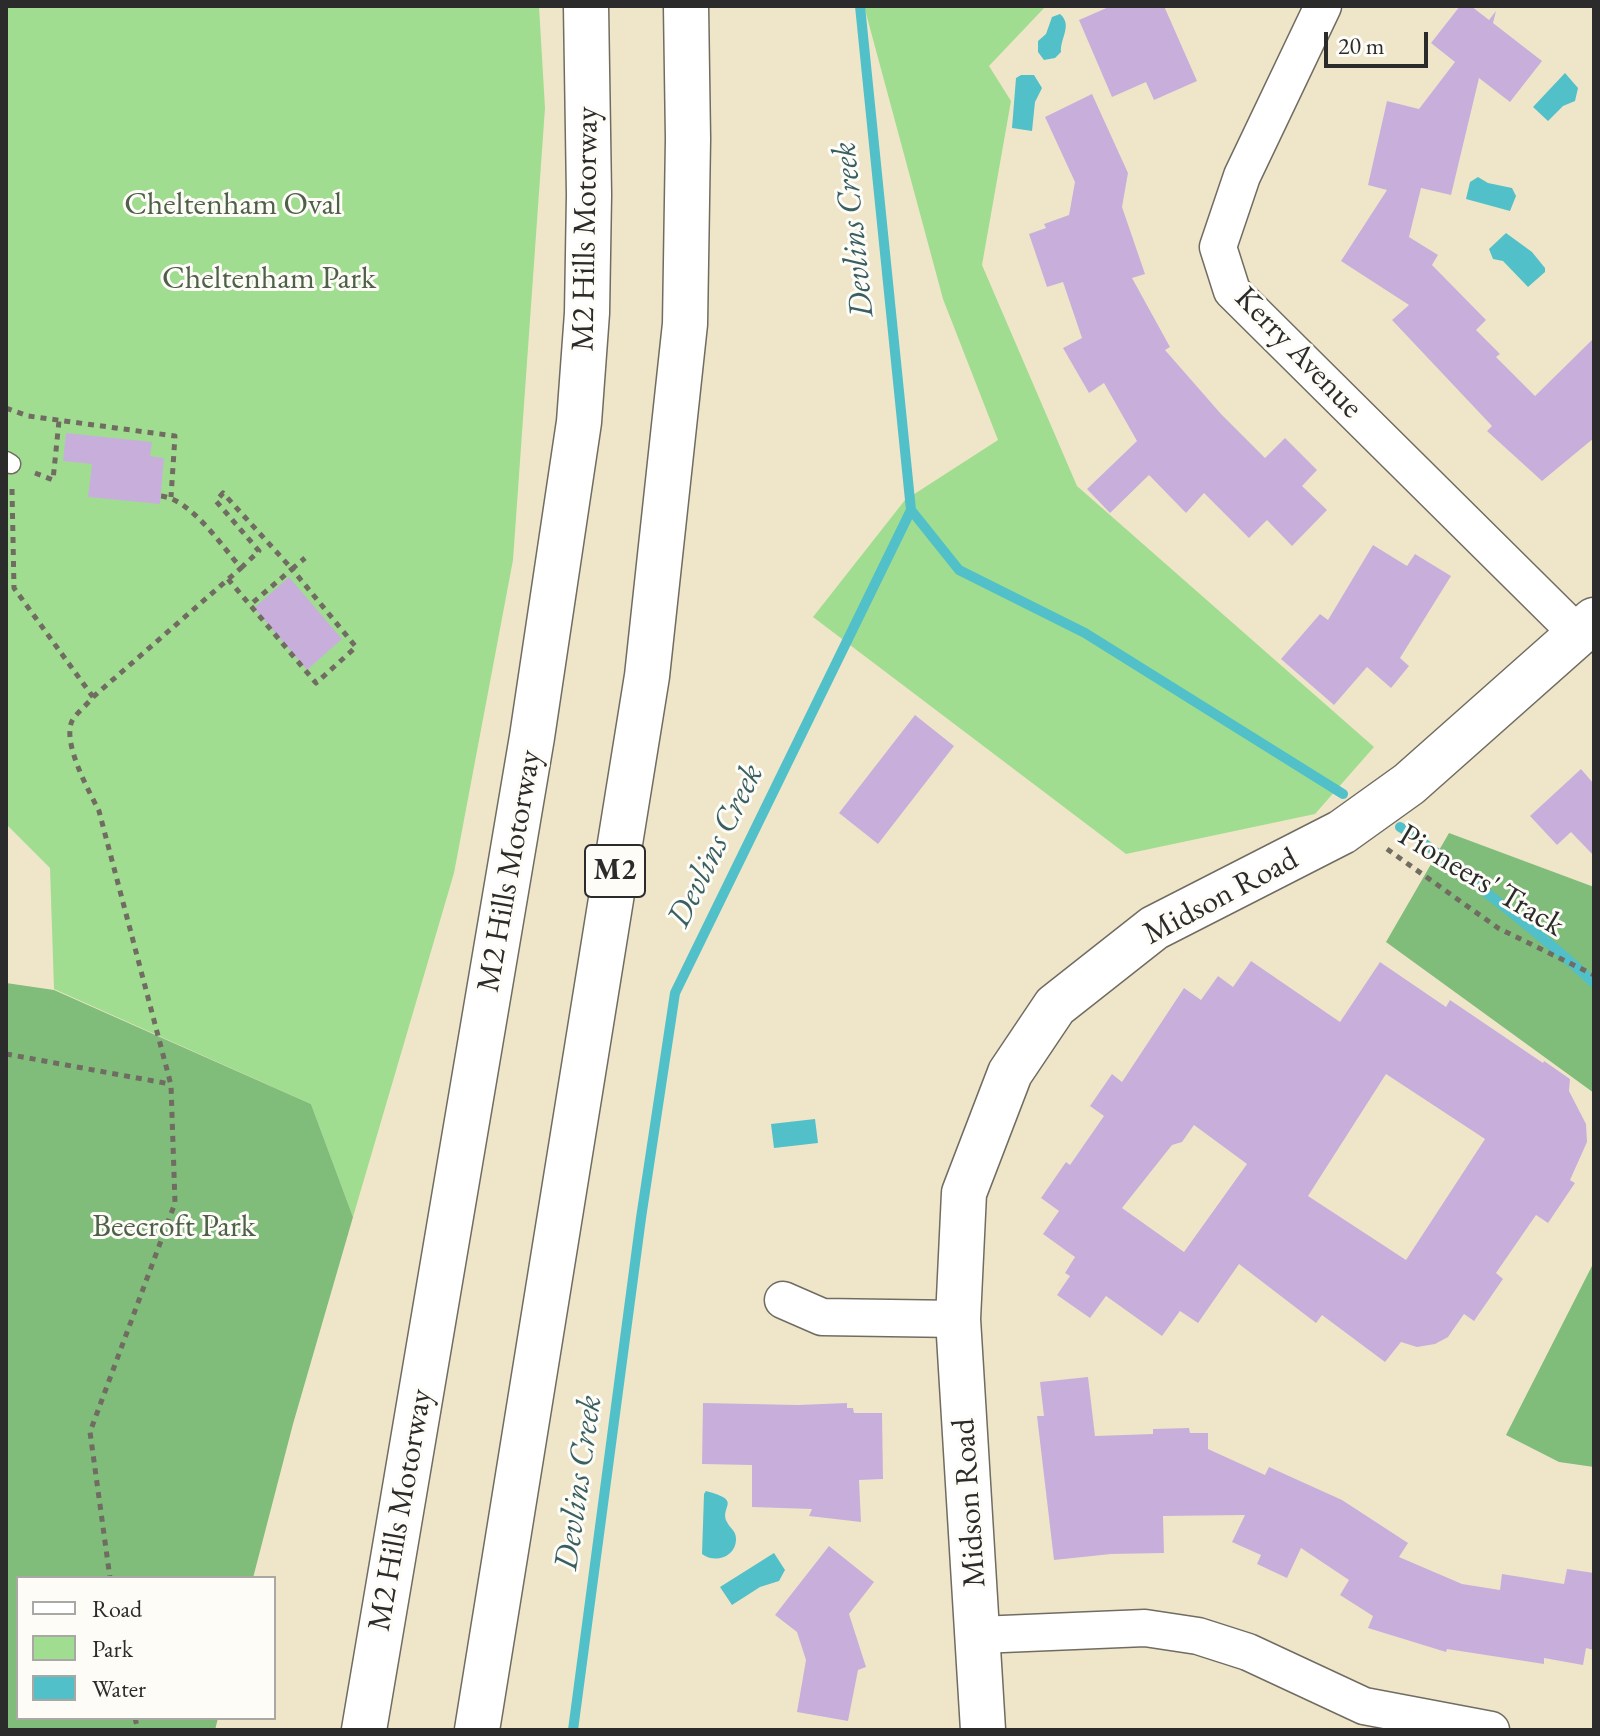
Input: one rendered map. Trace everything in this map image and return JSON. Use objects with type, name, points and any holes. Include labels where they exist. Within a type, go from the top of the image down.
[{"type":"main road","name":"M2 Hills Motorway","points":[[364,1730],[532,737],[579,422],[587,313],[589,195],[586,6]]},
{"type":"main road","name":"M2","points":[[477,1730],[647,676],[685,324],[688,139],[686,6]]},
{"type":"main road","name":"Midson Road","points":[[983,1730],[958,1319],[964,1193],[1010,1073],[1055,1006],[1154,928],[1342,832],[1409,784],[1586,628]]},
{"type":"street","name":"Kerry Avenue","points":[[1323,6],[1242,176],[1218,247],[1232,291],[1586,628]]},
{"type":"street","points":[[783,1300],[822,1317],[958,1319]]},
{"type":"street","points":[[979,1635],[1145,1628],[1198,1636],[1248,1652],[1364,1706],[1491,1730]]},
{"type":"path","points":[[6,408],[28,416],[175,436],[171,497]]},
{"type":"path","points":[[59,421],[53,480],[9,462],[14,588],[93,697]]},
{"type":"path","points":[[110,1576],[90,1432],[175,1203],[171,1085],[99,811],[81,774],[71,741],[72,722],[93,697],[259,551],[216,501],[223,493],[292,569],[356,647],[316,683],[228,579]]},
{"type":"path","points":[[160,496],[171,497],[202,521],[241,568]]},
{"type":"path","points":[[250,605],[305,558]]},
{"type":"path","name":"Pioneers' Track","points":[[1342,832],[1389,850],[1498,928],[1594,975]]},
{"type":"path","points":[[6,1054],[171,1085]]},
{"type":"green space","name":"Cheltenham Park","points":[[6,6],[539,6],[545,108],[513,560],[454,873],[353,1217],[311,1104],[54,989],[50,868],[6,824]]},
{"type":"green space","points":[[864,6],[1046,6],[989,66],[1011,101],[982,265],[1077,486],[1374,747],[1315,814],[1126,854],[813,617],[905,500],[998,440],[943,299]]},
{"type":"green space","points":[[1449,833],[1594,887],[1594,1093],[1386,942]]},
{"type":"green space","name":"Beecroft Park","points":[[6,983],[54,990],[311,1104],[353,1217],[293,1424],[254,1576],[16,1576],[16,1720],[218,1720],[215,1730],[6,1730]]},
{"type":"green space","points":[[1594,1262],[1594,1467],[1559,1462],[1506,1435]]},
{"type":"water","points":[[1060,14],[1066,23],[1061,52],[1055,58],[1044,60],[1038,52],[1038,41],[1046,34],[1052,17]]},
{"type":"water","points":[[1565,73],[1578,88],[1575,101],[1563,106],[1548,121],[1533,107]]},
{"type":"water","points":[[1034,75],[1042,88],[1035,102],[1032,131],[1012,128],[1016,78]]},
{"type":"water","points":[[1478,177],[1488,183],[1512,188],[1516,196],[1510,211],[1466,199],[1470,182]]},
{"type":"water","points":[[1506,233],[1532,252],[1545,268],[1545,272],[1528,287],[1503,261],[1493,259],[1489,249]]},
{"type":"water","points":[[815,1119],[818,1143],[774,1148],[771,1124]]},
{"type":"water","points":[[706,1491],[724,1498],[728,1504],[725,1516],[736,1536],[733,1550],[724,1557],[713,1558],[702,1554]]},
{"type":"water","points":[[774,1553],[785,1570],[779,1581],[760,1587],[732,1605],[720,1587]]},
{"type":"building","points":[[1111,6],[1164,6],[1197,81],[1154,100],[1146,82],[1112,97],[1079,20]]},
{"type":"building","points":[[1460,6],[1471,6],[1489,20],[1496,11],[1493,23],[1542,61],[1510,102],[1479,78],[1451,195],[1421,188],[1409,237],[1438,255],[1432,265],[1486,320],[1476,330],[1500,354],[1496,357],[1535,396],[1594,338],[1594,438],[1542,481],[1487,431],[1492,426],[1392,320],[1409,305],[1341,261],[1387,190],[1368,185],[1387,101],[1419,109],[1455,62],[1431,43]]},
{"type":"building","points":[[1092,94],[1128,173],[1122,207],[1145,274],[1132,278],[1170,347],[1165,350],[1265,458],[1285,438],[1317,470],[1302,486],[1327,510],[1292,546],[1267,520],[1249,538],[1204,493],[1186,513],[1149,475],[1110,513],[1087,489],[1137,441],[1104,383],[1089,393],[1063,348],[1082,338],[1063,282],[1047,287],[1029,234],[1046,228],[1044,224],[1069,215],[1075,182],[1045,117]]},
{"type":"building","points":[[66,433],[152,442],[150,456],[164,458],[160,504],[88,497],[92,464],[63,461]]},
{"type":"building","points":[[1373,545],[1407,566],[1415,554],[1451,576],[1400,658],[1409,666],[1391,688],[1367,667],[1334,705],[1281,659],[1320,614],[1328,620]]},
{"type":"building","points":[[289,577],[342,639],[307,670],[254,608]]},
{"type":"building","points":[[915,715],[954,746],[878,844],[839,813]]},
{"type":"building","points":[[1581,769],[1594,784],[1594,856],[1571,832],[1557,845],[1530,816]]},
{"type":"building","points":[[1251,961],[1340,1022],[1380,962],[1446,1007],[1450,1000],[1570,1079],[1569,1091],[1586,1124],[1587,1142],[1570,1180],[1575,1183],[1548,1223],[1536,1215],[1496,1273],[1503,1279],[1474,1321],[1464,1314],[1448,1337],[1435,1344],[1417,1347],[1401,1342],[1385,1362],[1322,1315],[1316,1323],[1239,1264],[1198,1323],[1180,1311],[1162,1336],[1106,1296],[1090,1318],[1057,1295],[1070,1276],[1065,1273],[1075,1257],[1043,1234],[1059,1211],[1041,1198],[1066,1162],[1070,1165],[1104,1116],[1090,1106],[1112,1074],[1122,1082],[1184,988],[1201,1000],[1218,976],[1233,987]],"holes":[[[1386,1074],[1485,1139],[1406,1260],[1308,1196]],[[1194,1125],[1247,1164],[1184,1252],[1122,1208],[1172,1145],[1182,1142]]]},
{"type":"building","points":[[1088,1377],[1095,1436],[1153,1434],[1153,1429],[1189,1428],[1190,1433],[1208,1433],[1208,1449],[1265,1475],[1269,1467],[1342,1500],[1408,1543],[1399,1557],[1462,1584],[1500,1590],[1502,1574],[1564,1584],[1567,1569],[1594,1573],[1594,1650],[1586,1648],[1583,1665],[1544,1658],[1544,1664],[1447,1649],[1446,1652],[1368,1628],[1373,1616],[1340,1595],[1349,1580],[1301,1548],[1287,1578],[1257,1564],[1261,1555],[1232,1542],[1245,1515],[1163,1516],[1164,1553],[1054,1560],[1037,1416],[1044,1416],[1040,1382]]},
{"type":"building","points":[[703,1403],[847,1403],[847,1408],[853,1408],[854,1413],[882,1413],[883,1479],[859,1480],[861,1522],[809,1516],[812,1509],[752,1507],[752,1465],[702,1464]]},
{"type":"building","points":[[829,1546],[874,1582],[849,1614],[866,1667],[858,1670],[848,1721],[797,1712],[806,1660],[797,1632],[775,1615]]},
{"type":"waterway","name":"Devlins Creek","points":[[573,1730],[641,1218],[675,993],[911,510],[860,6]]},
{"type":"waterway","points":[[911,510],[959,570],[1085,633],[1343,794]]},
{"type":"waterway","points":[[1400,827],[1518,917],[1594,983]]},
{"type":"park label","name":"Cheltenham Oval","points":[[233,205]]}]
